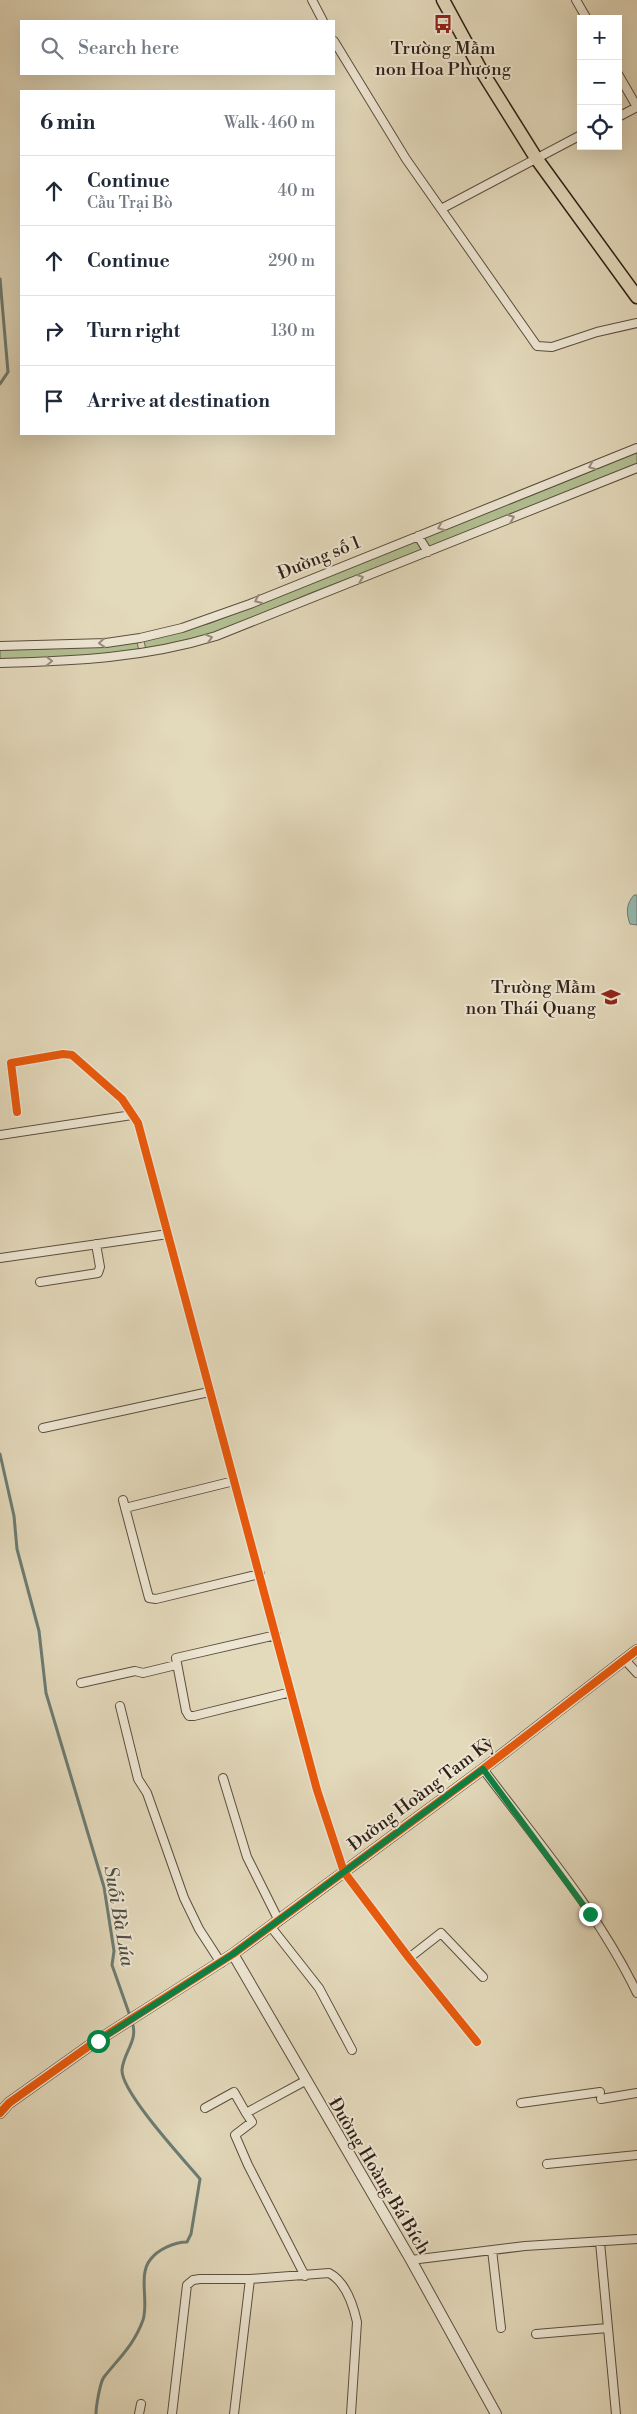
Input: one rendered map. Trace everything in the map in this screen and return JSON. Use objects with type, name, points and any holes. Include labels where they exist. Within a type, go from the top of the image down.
[{"type":"main road","points":[[443,0],[481,70],[536,158],[637,297]]},
{"type":"street","points":[[312,0],[322,20]]},
{"type":"street","points":[[576,0],[585,15]]},
{"type":"street","points":[[335,43],[406,159],[537,346],[552,347],[597,332],[637,323]]},
{"type":"street","points":[[622,81],[637,107],[622,115]]},
{"type":"street","points":[[441,209],[577,137]]},
{"type":"street","name":"Đường số 1","points":[[0,646],[76,645],[140,638],[210,619],[637,448]]},
{"type":"street","name":"Đường số 1","points":[[0,663],[86,661],[143,654],[216,636],[637,468]]},
{"type":"street","points":[[418,536],[428,552]]},
{"type":"street","points":[[140,638],[143,654]]},
{"type":"street","points":[[18,1112],[11,1063],[67,1054],[77,1058],[108,1085],[122,1099],[132,1115],[143,1138],[317,1790],[344,1872],[409,1958],[477,2042]]},
{"type":"street","points":[[0,1135],[132,1115]]},
{"type":"street","points":[[0,1258],[168,1234]]},
{"type":"street","points":[[40,1282],[98,1272],[100,1267],[96,1244]]},
{"type":"street","points":[[42,1428],[210,1392]]},
{"type":"street","points":[[234,1481],[124,1504],[149,1598],[156,1599],[260,1574]]},
{"type":"street","points":[[276,1635],[177,1657],[176,1665],[189,1716],[291,1692]]},
{"type":"street","name":"Đường Hoàng Tam Kỳ","points":[[0,2113],[17,2098],[147,2010],[221,1963],[275,1924],[483,1769],[637,1650]]},
{"type":"street","points":[[625,1660],[637,1673]]},
{"type":"street","points":[[81,1683],[135,1671],[143,1673],[176,1665]]},
{"type":"street","points":[[120,1706],[138,1779],[147,1794],[184,1898],[199,1929],[221,1963]]},
{"type":"street","points":[[483,1769],[590,1914],[615,1951],[637,1993]]},
{"type":"street","points":[[223,1778],[249,1863],[275,1924],[319,1988],[352,2050]]},
{"type":"street","points":[[409,1958],[441,1932],[483,1977]]},
{"type":"street","name":"Đường Hoàng Bá Bích","points":[[233,1954],[305,2081],[411,2260],[496,2414]]},
{"type":"street","points":[[246,2113],[305,2081]]},
{"type":"street","points":[[205,2108],[234,2092],[252,2122],[238,2130],[235,2135],[236,2141],[305,2276]]},
{"type":"street","points":[[521,2104],[637,2093]]},
{"type":"street","points":[[547,2164],[637,2155]]},
{"type":"street","points":[[411,2260],[492,2250],[637,2239]]},
{"type":"street","points":[[600,2242],[616,2414]]},
{"type":"street","points":[[492,2250],[501,2328]]},
{"type":"street","points":[[172,2414],[187,2285],[193,2280],[200,2279],[250,2279],[329,2273],[335,2276],[346,2291],[354,2308],[357,2322],[351,2414]]},
{"type":"street","points":[[234,2414],[250,2279]]},
{"type":"street","points":[[536,2334],[608,2328]]},
{"type":"street","points":[[139,2414],[140,2404]]},
{"type":"green space","points":[[637,452],[637,464],[430,548],[423,538]]},
{"type":"green space","points":[[417,540],[423,550],[313,592],[215,633],[146,650],[144,641],[211,623]]},
{"type":"green space","points":[[137,642],[139,651],[86,657],[0,659],[0,650],[76,648]]},
{"type":"water","points":[[634,895],[637,895],[637,925],[630,924],[627,912],[629,902]]},
{"type":"waterway","name":"Suối Bà Lúa","points":[[0,279],[8,372],[0,384]]},
{"type":"waterway","name":"Suối Bà Lúa","points":[[0,1454],[14,1516],[17,1549],[39,1631],[46,1693],[104,1887],[114,1951],[112,1965],[130,2016]]},
{"type":"waterway","name":"Suối Bà Lúa","points":[[96,2414],[104,2377],[131,2344],[143,2320],[145,2313],[144,2281],[146,2266],[153,2256],[162,2249],[187,2242],[191,2234],[200,2179],[155,2126],[124,2080],[123,2064],[134,2035],[132,2022]]},
{"type":"cycle path","points":[[17,1112],[11,1063],[63,1054],[72,1055],[122,1099],[138,1123],[317,1790],[344,1872],[409,1958],[477,2042]]},
{"type":"cycle path","points":[[0,2113],[9,2103],[89,2046],[233,1954],[483,1769],[637,1650]]},
{"type":"place","name":"Trường Mầm non Hoa Phượng","points":[[443,24]]},
{"type":"place","name":"Trường Mầm non Thái Quang","points":[[611,997]]},
{"type":"route","points":[[98,2041],[221,1963],[483,1769],[590,1914]]}]
